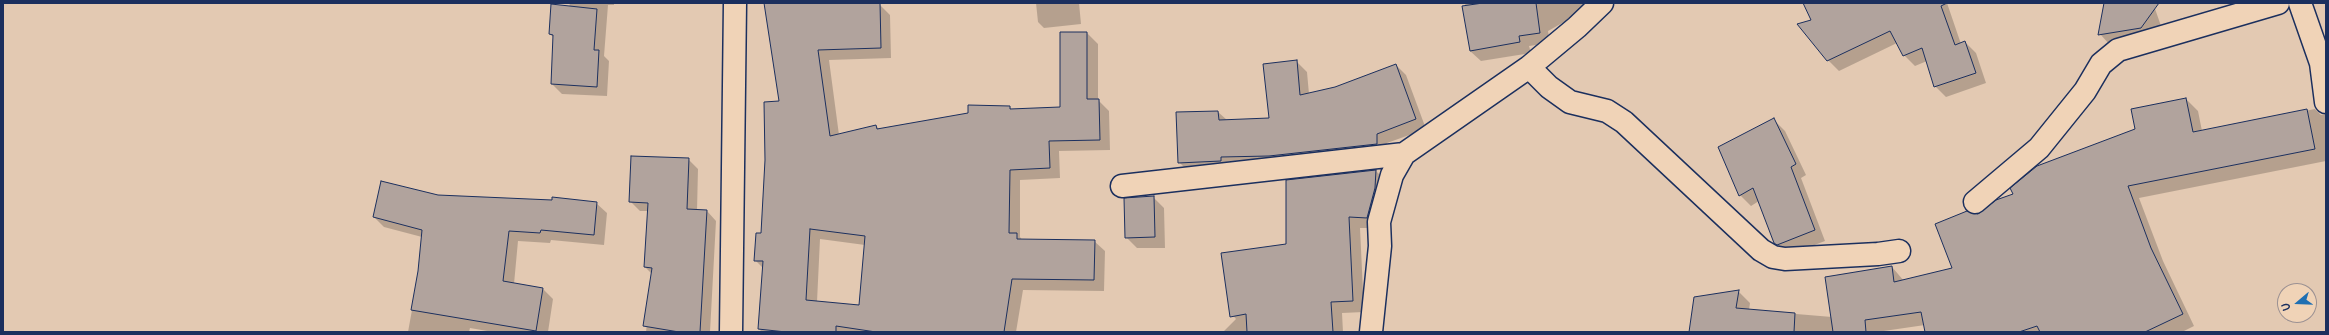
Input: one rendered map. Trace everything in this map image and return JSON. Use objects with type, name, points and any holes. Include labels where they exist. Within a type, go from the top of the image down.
[{"type":"street","points":[[731,332],[735,3]]},
{"type":"street","points":[[1371,332],[1380,246],[1380,222],[1392,175],[1404,154],[1529,66],[1577,27],[1602,3]]},
{"type":"street","points":[[1975,202],[2039,148],[2085,91],[2101,64],[2118,50],[2278,3]]},
{"type":"street","points":[[2300,3],[2320,63],[2326,102]]},
{"type":"street","points":[[1529,66],[1549,87],[1570,102],[1608,111],[1624,122],[1761,250],[1773,257],[1785,259],[1878,254],[1899,251]]},
{"type":"street","points":[[1122,186],[1404,154]]},
{"type":"building","points":[[764,3],[880,3],[881,48],[818,50],[830,136],[876,125],[877,129],[968,113],[968,105],[1010,106],[1010,109],[1060,107],[1060,32],[1087,32],[1087,99],[1099,99],[1100,140],[1049,141],[1050,168],[1010,170],[1009,233],[1017,233],[1017,239],[1095,240],[1094,280],[1012,279],[1004,332],[876,332],[836,326],[836,332],[786,332],[758,329],[763,261],[754,261],[756,233],[761,233],[765,160],[764,102],[779,101]],"holes":[[[810,229],[865,236],[859,305],[806,300]]]},
{"type":"building","points":[[1483,3],[1536,3],[1540,33],[1519,36],[1520,42],[1470,51],[1462,6]]},
{"type":"building","points":[[1803,3],[1947,3],[1941,6],[1955,45],[1965,41],[1976,73],[1934,87],[1922,48],[1903,56],[1890,31],[1827,61],[1797,24],[1811,20]]},
{"type":"building","points":[[2104,3],[2159,3],[2141,28],[2098,35]]},
{"type":"building","points":[[551,4],[597,9],[594,50],[599,50],[597,87],[551,84],[553,35],[549,34]]},
{"type":"building","points":[[1297,60],[1300,95],[1335,87],[1396,64],[1416,119],[1377,134],[1377,144],[1269,156],[1221,157],[1221,161],[1178,163],[1176,112],[1218,111],[1219,120],[1269,118],[1263,64]]},
{"type":"building","points":[[2186,98],[2193,132],[2307,109],[2315,149],[2128,186],[2151,248],[2183,314],[2145,332],[2040,332],[2037,326],[2019,332],[1925,332],[1921,312],[1865,320],[1866,332],[1833,332],[1825,277],[1892,266],[1894,282],[1952,268],[1935,224],[1967,211],[1978,214],[1996,200],[2013,194],[2010,188],[2037,166],[2135,129],[2131,109]]},
{"type":"building","points":[[1774,118],[1796,164],[1791,167],[1815,230],[1777,245],[1774,243],[1753,188],[1739,196],[1718,147]]},
{"type":"building","points":[[631,156],[689,158],[687,209],[707,210],[700,332],[679,332],[643,326],[652,268],[644,267],[648,203],[629,202]]},
{"type":"building","points":[[1376,170],[1375,188],[1367,218],[1349,217],[1353,301],[1331,302],[1333,332],[1247,332],[1246,314],[1230,317],[1221,253],[1286,244],[1286,180]]},
{"type":"building","points":[[381,181],[438,195],[552,200],[552,197],[597,202],[594,235],[541,230],[540,233],[509,231],[503,281],[543,288],[536,331],[411,310],[418,271],[422,230],[373,217]]},
{"type":"building","points":[[1154,196],[1155,237],[1125,238],[1124,198]]},
{"type":"building","points":[[1739,290],[1736,308],[1795,313],[1794,332],[1689,332],[1694,297]]}]
